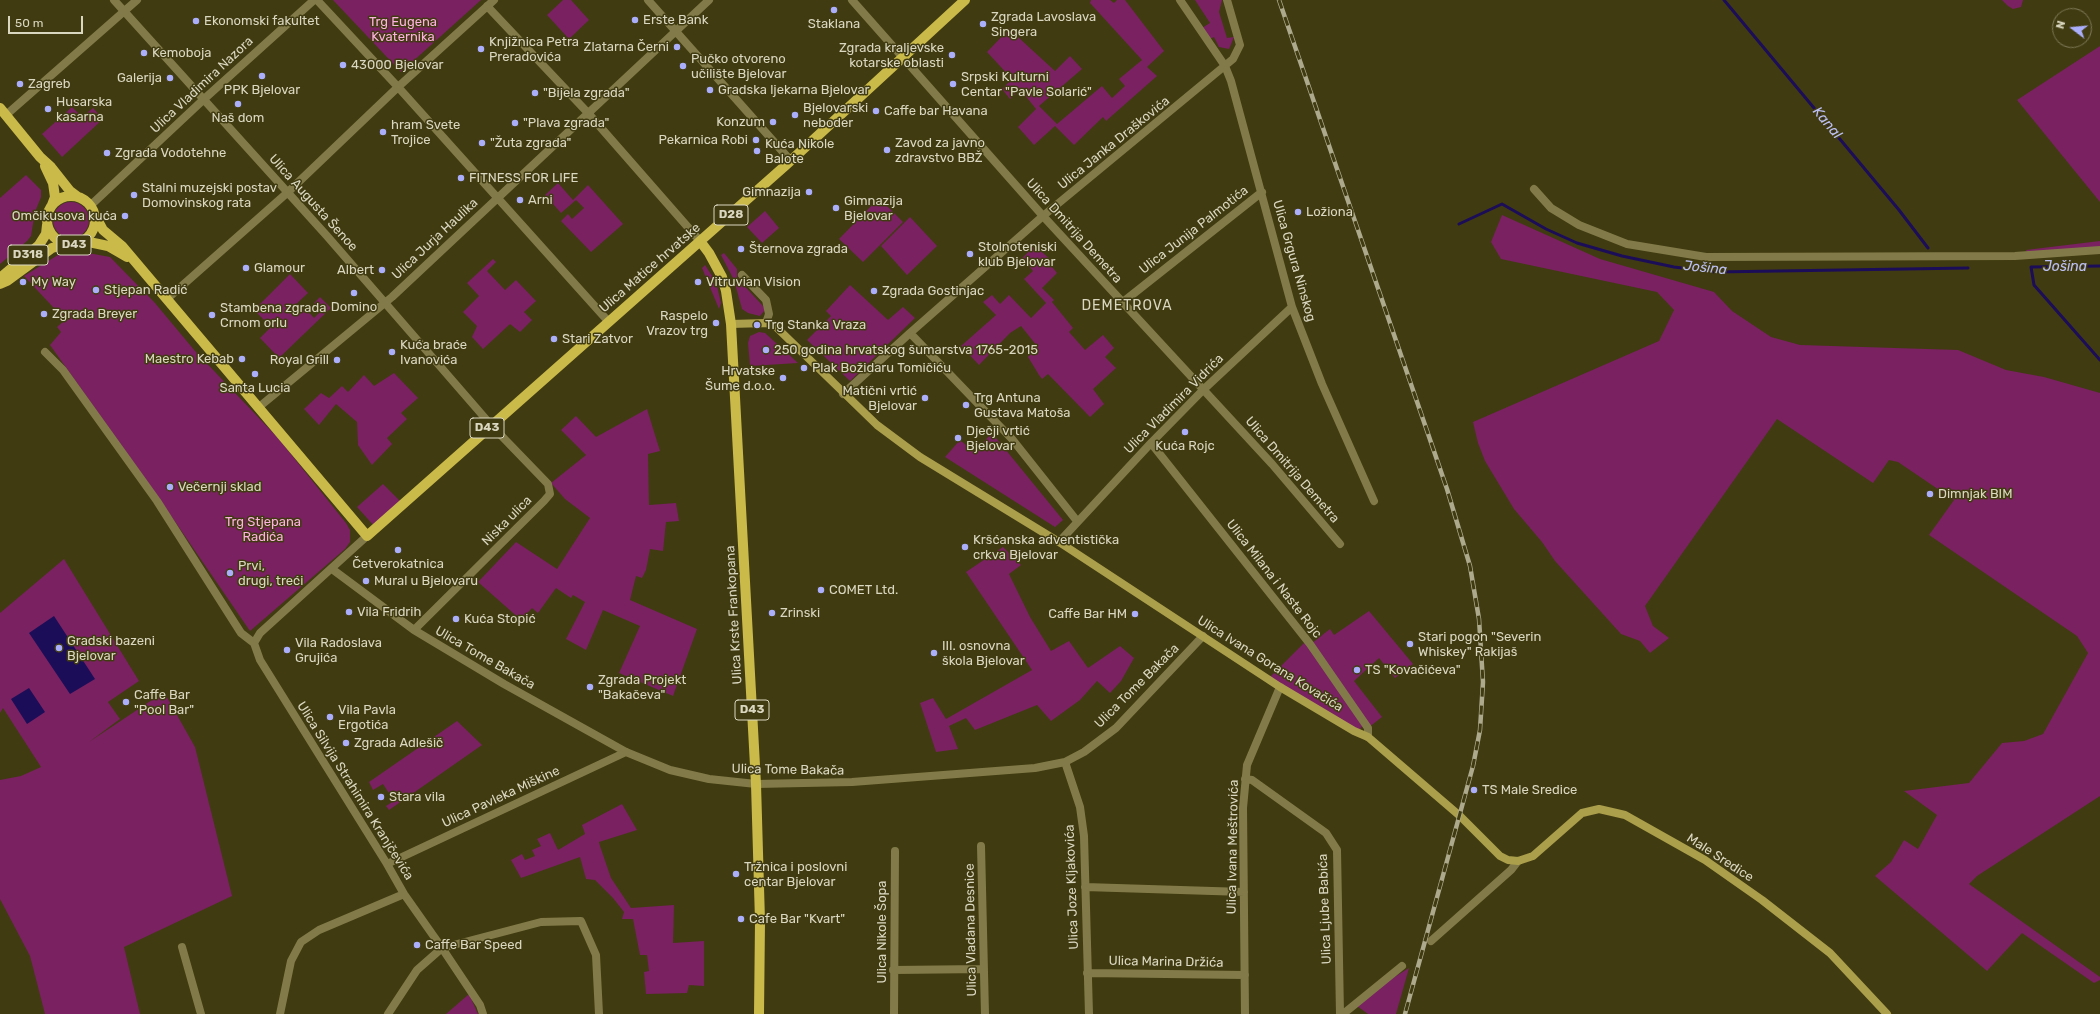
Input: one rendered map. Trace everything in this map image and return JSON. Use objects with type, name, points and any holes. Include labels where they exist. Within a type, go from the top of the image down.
[{"type":"main road","name":"Ulica Matice hrvatske","points":[[367,536],[608,321],[791,161],[965,0]]},
{"type":"main road","name":"D43","points":[[3,111],[70,191],[91,206],[103,230],[122,246],[132,260],[259,407],[367,536]]},
{"type":"main road","name":"D43","points":[[40,157],[53,183],[55,196],[47,218],[47,225],[54,237],[65,244],[78,244],[84,241],[94,231],[96,217]]},
{"type":"main road","points":[[52,205],[64,197],[78,197]]},
{"type":"main road","name":"D318","points":[[0,278],[39,245],[46,234],[47,225]]},
{"type":"main road","name":"D43","points":[[84,241],[108,246],[132,260]]},
{"type":"main road","name":"D43","points":[[700,241],[710,253],[722,277],[726,291],[731,324]]},
{"type":"main road","name":"D318","points":[[0,284],[7,281],[52,248],[65,244]]},
{"type":"main road","name":"Ulica Krste Frankopana","points":[[731,324],[756,784],[760,922],[759,1014]]},
{"type":"street","name":"Ulica Augusta Šenoe","points":[[114,0],[286,193],[327,236],[491,425]]},
{"type":"street","points":[[3,111],[137,0]]},
{"type":"street","name":"Ulica Vladimira Nazora","points":[[91,206],[203,100],[314,0]]},
{"type":"street","points":[[317,0],[398,87],[608,321]]},
{"type":"street","points":[[166,299],[286,193],[398,87],[494,0]]},
{"type":"street","points":[[648,0],[791,161]]},
{"type":"street","name":"Ulica Jurja Haulika","points":[[259,407],[384,303],[710,0]]},
{"type":"street","name":"Ulica Dmitrija Demetra","points":[[852,0],[1044,216],[1272,464],[1340,544]]},
{"type":"street","name":"Ulica Grgura Ninskog","points":[[1180,0],[1225,66],[1231,81],[1292,307],[1322,384],[1374,501]]},
{"type":"street","name":"Ulica Janka Draškovića","points":[[910,333],[1044,216],[1233,59],[1240,45],[1227,0]]},
{"type":"street","points":[[487,6],[588,113],[700,241]]},
{"type":"street","points":[[1534,189],[1551,208],[1579,225],[1627,244],[1706,256],[2015,256],[2100,250]]},
{"type":"street","name":"Ulica Junija Palmotića","points":[[1123,302],[1262,192]]},
{"type":"street","points":[[742,275],[766,300],[769,314],[766,323]]},
{"type":"street","name":"Ulica Vladimira Vidrića","points":[[1077,521],[1203,390],[1292,307]]},
{"type":"street","points":[[731,324],[766,323],[774,325],[844,394],[877,425],[920,457],[1059,542],[1077,521],[1012,439],[910,333],[844,394]]},
{"type":"street","points":[[44,352],[63,370],[157,501],[241,633],[254,643],[260,633],[367,536]]},
{"type":"street","name":"Niska ulica","points":[[414,630],[550,494],[548,484],[491,425]]},
{"type":"street","name":"Ulica Milana i Naste Rojc","points":[[1151,443],[1310,644],[1368,728],[1368,737]]},
{"type":"street","name":"Ulica Ivana Gorana Kovačića","points":[[1059,542],[1280,687],[1354,731],[1368,737],[1460,816],[1500,856],[1508,860],[1518,861]]},
{"type":"street","name":"Ulica Tome Bakača","points":[[332,569],[414,630],[504,684],[626,752],[670,770],[709,779],[756,784],[852,782],[1035,768],[1065,762],[1084,752],[1116,728],[1203,636]]},
{"type":"street","name":"Ulica Silvija Strahimira Kranjčevića","points":[[254,643],[260,660],[387,864],[404,894],[480,1005],[482,1014]]},
{"type":"street","name":"Ulica Ivana Meštrovića","points":[[1245,1014],[1243,808],[1245,779],[1247,765],[1280,687]]},
{"type":"street","name":"Ulica Pavleka Miškine","points":[[387,864],[626,752]]},
{"type":"street","name":"Ulica Joze Kljakovića","points":[[1065,762],[1080,807],[1083,829],[1089,1014]]},
{"type":"street","name":"Ulica Ljube Babića","points":[[1245,779],[1252,780],[1326,833],[1337,850],[1340,1014]]},
{"type":"street","name":"Male Sredice","points":[[1431,941],[1512,870],[1518,861],[1533,856],[1582,813],[1599,809],[1625,815],[1705,860],[1762,900],[1830,953],[1887,1014]]},
{"type":"street","name":"Ulica Vladana Desnice","points":[[981,846],[985,1014]]},
{"type":"street","name":"Ulica Nikole Šopa","points":[[894,1014],[893,970],[895,851]]},
{"type":"street","points":[[1085,888],[1244,892]]},
{"type":"street","points":[[280,1014],[291,961],[302,942],[319,930],[404,894]]},
{"type":"street","points":[[388,1014],[417,970],[442,948],[541,922],[581,921],[596,955],[598,1014]]},
{"type":"street","points":[[182,948],[201,1014]]},
{"type":"street","points":[[1343,1014],[1402,966]]},
{"type":"street","points":[[893,970],[984,969]]},
{"type":"street","name":"Ulica Marina Držića","points":[[1087,973],[1245,975]]},
{"type":"green space","name":"Trg Eugena Kvaternika","points":[[333,0],[481,0],[401,72]]},
{"type":"green space","points":[[563,0],[571,0],[589,20],[569,39],[547,15]]},
{"type":"green space","points":[[1091,0],[1110,0],[1114,3],[1117,0],[1125,0],[1164,51],[1147,67],[1157,76],[1106,121],[1103,117],[1074,145],[1055,126],[1034,145],[1018,127],[1036,109],[1020,89],[1010,99],[1002,89],[1012,79],[987,52],[1010,28],[1055,71],[1070,56],[1082,69],[1039,106],[1057,124],[1102,86],[1112,98],[1125,86],[1119,79],[1142,60],[1090,3]]},
{"type":"green space","points":[[1195,0],[1222,0],[1219,12],[1227,38],[1234,37],[1229,49],[1219,47],[1214,37],[1208,40],[1202,28],[1210,23]]},
{"type":"green space","points":[[2002,0],[2023,0],[2021,7],[2013,9]]},
{"type":"green space","points":[[2100,46],[2100,202],[2017,100]]},
{"type":"green space","points":[[72,107],[82,117],[93,108],[103,119],[62,157],[42,134]]},
{"type":"green space","points":[[26,175],[41,190],[41,197],[35,212],[31,236],[0,264],[0,198]]},
{"type":"green space","points":[[558,183],[573,200],[588,185],[623,224],[591,252],[561,221],[568,214],[572,219],[584,208],[576,200],[561,213],[545,195]]},
{"type":"green space","points":[[879,198],[903,222],[863,262],[839,239]]},
{"type":"green space","points":[[71,202],[81,205],[86,210],[89,220],[86,230],[81,235],[71,238],[61,235],[56,230],[53,220],[56,210],[61,205]]},
{"type":"green space","points":[[765,211],[779,228],[762,243],[747,227]]},
{"type":"green space","points":[[1502,215],[1600,259],[1714,292],[1732,311],[1771,337],[1800,345],[1958,350],[2006,370],[2044,377],[2100,393],[2100,796],[1977,876],[1969,884],[2100,977],[2100,980],[2094,983],[2022,933],[1987,971],[1875,876],[1891,862],[1904,840],[1918,849],[1937,815],[1904,791],[1969,783],[2002,743],[2024,741],[2043,734],[2088,653],[2077,636],[1929,535],[1954,500],[1898,462],[1889,460],[1873,483],[1777,419],[1645,606],[1653,626],[1669,638],[1650,653],[1640,641],[1621,634],[1555,561],[1542,542],[1514,509],[1485,461],[1478,443],[1473,422],[1659,341],[1674,310],[1657,292],[1501,259],[1491,242]]},
{"type":"green space","points":[[910,217],[937,246],[907,275],[881,246]]},
{"type":"green space","points":[[2100,241],[2100,250],[2029,255],[2026,250]]},
{"type":"green space","points":[[1035,246],[1051,260],[1049,263],[1057,273],[1042,288],[1054,300],[1052,302],[1073,328],[1069,332],[1085,350],[1103,335],[1114,348],[1105,357],[1116,368],[1093,389],[1104,404],[1090,417],[1048,374],[1042,379],[1028,357],[1037,346],[1021,326],[1010,333],[979,365],[961,346],[996,315],[983,302],[992,295],[1000,304],[1009,295],[1031,318],[1046,303],[1024,279],[1033,271],[1022,258]]},
{"type":"green space","name":"Trg Stjepana Radića","points":[[88,253],[110,257],[155,303],[195,351],[278,438],[350,530],[350,542],[345,549],[250,631],[154,491],[50,345],[61,332],[57,327],[65,320],[24,276],[58,255]]},
{"type":"green space","points":[[724,253],[737,269],[737,278],[763,306],[765,310],[760,316],[748,313],[742,309],[734,280],[721,255]]},
{"type":"green space","points":[[493,259],[496,262],[487,271],[505,290],[516,280],[536,301],[524,312],[532,320],[520,332],[510,324],[483,349],[472,337],[477,326],[463,312],[479,296],[467,283]]},
{"type":"green space","points":[[705,265],[716,282],[721,303],[719,309],[702,268]]},
{"type":"green space","points":[[290,274],[308,293],[293,307],[299,314],[305,308],[314,318],[321,311],[314,303],[320,297],[331,308],[279,358],[260,338],[271,327],[254,310]]},
{"type":"green space","points":[[850,285],[888,320],[903,307],[915,318],[850,381],[807,340],[831,316],[826,311]]},
{"type":"green space","name":"Trg Stanka Vraza","points":[[759,332],[765,333],[798,363],[750,366],[748,343],[750,336]]},
{"type":"green space","points":[[394,373],[418,398],[401,413],[407,419],[387,438],[392,444],[372,465],[358,445],[357,422],[336,404],[319,425],[304,409],[321,393],[329,398],[342,386],[348,392],[364,375],[374,386]]},
{"type":"green space","points":[[647,409],[660,451],[648,454],[649,505],[676,503],[679,521],[666,522],[663,551],[650,549],[646,570],[642,578],[636,576],[630,600],[697,629],[673,696],[619,673],[640,626],[603,610],[586,650],[566,639],[585,602],[573,595],[571,598],[556,588],[538,613],[532,608],[521,620],[478,582],[516,542],[557,569],[590,518],[565,499],[551,483],[586,455],[561,430],[576,416],[596,437]]},
{"type":"green space","points":[[992,433],[1063,520],[1055,527],[945,457],[960,440],[974,452]]},
{"type":"green space","points":[[383,484],[400,501],[376,528],[357,507]]},
{"type":"green space","points":[[1003,547],[1021,565],[1009,574],[1030,617],[1051,651],[1069,641],[1088,668],[1120,646],[1134,658],[1121,681],[1110,693],[1097,681],[1080,700],[1051,721],[1037,705],[975,730],[966,718],[949,726],[958,749],[936,752],[920,703],[933,698],[946,719],[1032,670],[966,572]]},
{"type":"green space","points":[[64,559],[139,681],[108,702],[120,719],[89,742],[164,692],[195,747],[232,896],[124,947],[140,1014],[45,1014],[30,956],[0,899],[0,780],[21,776],[41,767],[3,708],[0,713],[0,613]]},
{"type":"green space","points":[[1369,611],[1413,664],[1395,678],[1379,658],[1354,681],[1382,717],[1368,728],[1364,723],[1359,731],[1268,679],[1307,640],[1311,644],[1330,629],[1334,635]]},
{"type":"green space","points":[[457,721],[482,745],[389,810],[386,806],[394,801],[383,784],[373,790],[369,782]]},
{"type":"green space","points":[[622,804],[637,830],[599,842],[611,878],[631,908],[674,905],[673,943],[704,941],[704,986],[689,985],[687,993],[646,994],[644,972],[649,971],[647,955],[640,955],[633,919],[622,919],[624,912],[613,898],[595,880],[586,879],[580,857],[521,878],[511,860],[522,854],[525,860],[535,856],[532,850],[541,846],[537,839],[550,833],[558,850],[585,834],[582,825]]},
{"type":"green space","points":[[1409,968],[1396,1014],[1368,1014],[1357,1006],[1388,981]]},
{"type":"green space","points":[[469,994],[478,1014],[446,1014]]},
{"type":"shaded area","points":[[54,616],[95,679],[70,694],[29,633]]},
{"type":"shaded area","points":[[29,688],[45,712],[27,724],[11,699]]},
{"type":"waterway","name":"Kanal","points":[[1724,0],[1899,210],[1928,248]]},
{"type":"waterway","name":"Jošina","points":[[1459,224],[1502,204],[1546,229],[1577,243],[1622,256],[1674,267],[1715,272],[1968,268]]},
{"type":"waterway","points":[[2100,266],[2031,267],[2034,285],[2100,360]]},
{"type":"railway","points":[[1279,0],[1447,489],[1470,566],[1479,619],[1483,682],[1480,730],[1473,766],[1405,1014]]},
{"type":"place","name":"Staklana","points":[[834,10]]},
{"type":"place","name":"Erste Bank","points":[[635,20]]},
{"type":"place","name":"Ekonomski fakultet","points":[[196,21]]},
{"type":"place","name":"Zgrada Lavoslava Singera","points":[[983,24]]},
{"type":"place","name":"Zlatarna Černi","points":[[677,47]]},
{"type":"place","name":"Knjižnica Petra Preradovića","points":[[481,49]]},
{"type":"place","name":"Kemoboja","points":[[144,53]]},
{"type":"place","name":"Zgrada kraljevske kotarske oblasti","points":[[952,55]]},
{"type":"place","name":"43000 Bjelovar","points":[[343,65]]},
{"type":"place","name":"Pučko otvoreno učilište Bjelovar","points":[[683,66]]},
{"type":"place","name":"PPK Bjelovar","points":[[262,76]]},
{"type":"place","name":"Galerija","points":[[170,78]]},
{"type":"place","name":"Zagreb","points":[[20,84]]},
{"type":"place","name":"Srpski Kulturni Centar \"Pavle Solarić\"","points":[[953,84]]},
{"type":"place","name":"Gradska ljekarna Bjelovar","points":[[710,90]]},
{"type":"place","name":"\"Bijela zgrada\"","points":[[535,93]]},
{"type":"place","name":"Naš dom","points":[[238,104]]},
{"type":"place","name":"Husarska kasarna","points":[[48,109]]},
{"type":"place","name":"Caffe bar Havana","points":[[876,111]]},
{"type":"place","name":"Bjelovarski neboder","points":[[795,115]]},
{"type":"place","name":"Konzum","points":[[773,122]]},
{"type":"place","name":"\"Plava zgrada\"","points":[[515,123]]},
{"type":"place","name":"hram Svete Trojice","points":[[383,132]]},
{"type":"place","name":"Pekarnica Robi","points":[[756,140]]},
{"type":"place","name":"\"Žuta zgrada\"","points":[[482,143]]},
{"type":"place","name":"Zavod za javno zdravstvo BBŽ","points":[[887,150]]},
{"type":"place","name":"Kuća Nikole Balote","points":[[757,151]]},
{"type":"place","name":"Zgrada Vodotehne","points":[[107,153]]},
{"type":"place","name":"FITNESS FOR LIFE","points":[[461,178]]},
{"type":"place","name":"Gimnazija","points":[[809,192]]},
{"type":"place","name":"Stalni muzejski postav Domovinskog rata","points":[[134,195]]},
{"type":"place","name":"Arni","points":[[520,200]]},
{"type":"place","name":"Gimnazija Bjelovar","points":[[836,208]]},
{"type":"place","name":"Ložiona","points":[[1298,212]]},
{"type":"place","name":"Omčikusova kuća","points":[[125,216]]},
{"type":"place","name":"Šternova zgrada","points":[[741,249]]},
{"type":"place","name":"Stolnoteniski klub Bjelovar","points":[[970,254]]},
{"type":"place","name":"Glamour","points":[[246,268]]},
{"type":"place","name":"Albert","points":[[382,270]]},
{"type":"place","name":"My Way","points":[[23,282]]},
{"type":"place","name":"Vitruvian Vision","points":[[698,282]]},
{"type":"place","name":"Stjepan Radić","points":[[96,290]]},
{"type":"place","name":"Zgrada Gostinjac","points":[[874,291]]},
{"type":"place","name":"Domino","points":[[354,293]]},
{"type":"place","name":"Zgrada Breyer","points":[[44,314]]},
{"type":"place","name":"Stambena zgrada Crnom orlu","points":[[212,315]]},
{"type":"place","name":"Raspelo Vrazov trg","points":[[716,323]]},
{"type":"place","name":"Trg Stanka Vraza","points":[[757,325]]},
{"type":"place","name":"Stari Zatvor","points":[[554,339]]},
{"type":"place","name":"250 godina hrvatskog šumarstva 1765-2015","points":[[766,350]]},
{"type":"place","name":"Kuća braće Ivanovića","points":[[392,352]]},
{"type":"place","name":"Maestro Kebab","points":[[242,359]]},
{"type":"place","name":"Royal Grill","points":[[337,360]]},
{"type":"place","name":"Plak Božidaru Tomičiću","points":[[804,368]]},
{"type":"place","name":"Santa Lucia","points":[[255,374]]},
{"type":"place","name":"Hrvatske Šume d.o.o.","points":[[783,378]]},
{"type":"place","name":"Matični vrtić Bjelovar","points":[[925,398]]},
{"type":"place","name":"Trg Antuna Gustava Matoša","points":[[966,405]]},
{"type":"place","name":"Kuća Rojc","points":[[1185,432]]},
{"type":"place","name":"Dječji vrtić Bjelovar","points":[[958,438]]},
{"type":"place","name":"Večernji sklad","points":[[170,487]]},
{"type":"place","name":"Dimnjak BIM","points":[[1930,494]]},
{"type":"place","name":"Kršćanska adventistička crkva Bjelovar","points":[[965,547]]},
{"type":"place","name":"Četverokatnica","points":[[398,550]]},
{"type":"place","name":"Prvi, drugi, treći","points":[[230,573]]},
{"type":"place","name":"Mural u Bjelovaru","points":[[366,581]]},
{"type":"place","name":"COMET Ltd.","points":[[821,590]]},
{"type":"place","name":"Vila Fridrih","points":[[349,612]]},
{"type":"place","name":"Zrinski","points":[[772,613]]},
{"type":"place","name":"Caffe Bar HM","points":[[1135,614]]},
{"type":"place","name":"Kuća Stopić","points":[[456,619]]},
{"type":"place","name":"Stari pogon \"Severin Whiskey\" Rakijaš","points":[[1410,644]]},
{"type":"place","name":"Gradski bazeni Bjelovar","points":[[59,648]]},
{"type":"place","name":"Vila Radoslava Grujića","points":[[287,650]]},
{"type":"place","name":"III. osnovna škola Bjelovar","points":[[934,653]]},
{"type":"place","name":"TS \"Kovačićeva\"","points":[[1357,670]]},
{"type":"place","name":"Zgrada Projekt \"Bakačeva\"","points":[[590,687]]},
{"type":"place","name":"Caffe Bar \"Pool Bar\"","points":[[126,702]]},
{"type":"place","name":"Vila Pavla Ergotića","points":[[330,717]]},
{"type":"place","name":"Zgrada Adlešič","points":[[346,743]]},
{"type":"place","name":"TS Male Sredice","points":[[1474,790]]},
{"type":"place","name":"Stara vila","points":[[381,797]]},
{"type":"place","name":"Tržnica i poslovni centar Bjelovar","points":[[736,874]]},
{"type":"place","name":"Cafe Bar \"Kvart\"","points":[[741,919]]},
{"type":"place","name":"Caffe Bar Speed","points":[[417,945]]},
{"type":"district","name":"DEMETROVA","points":[[1127,306]]}]
